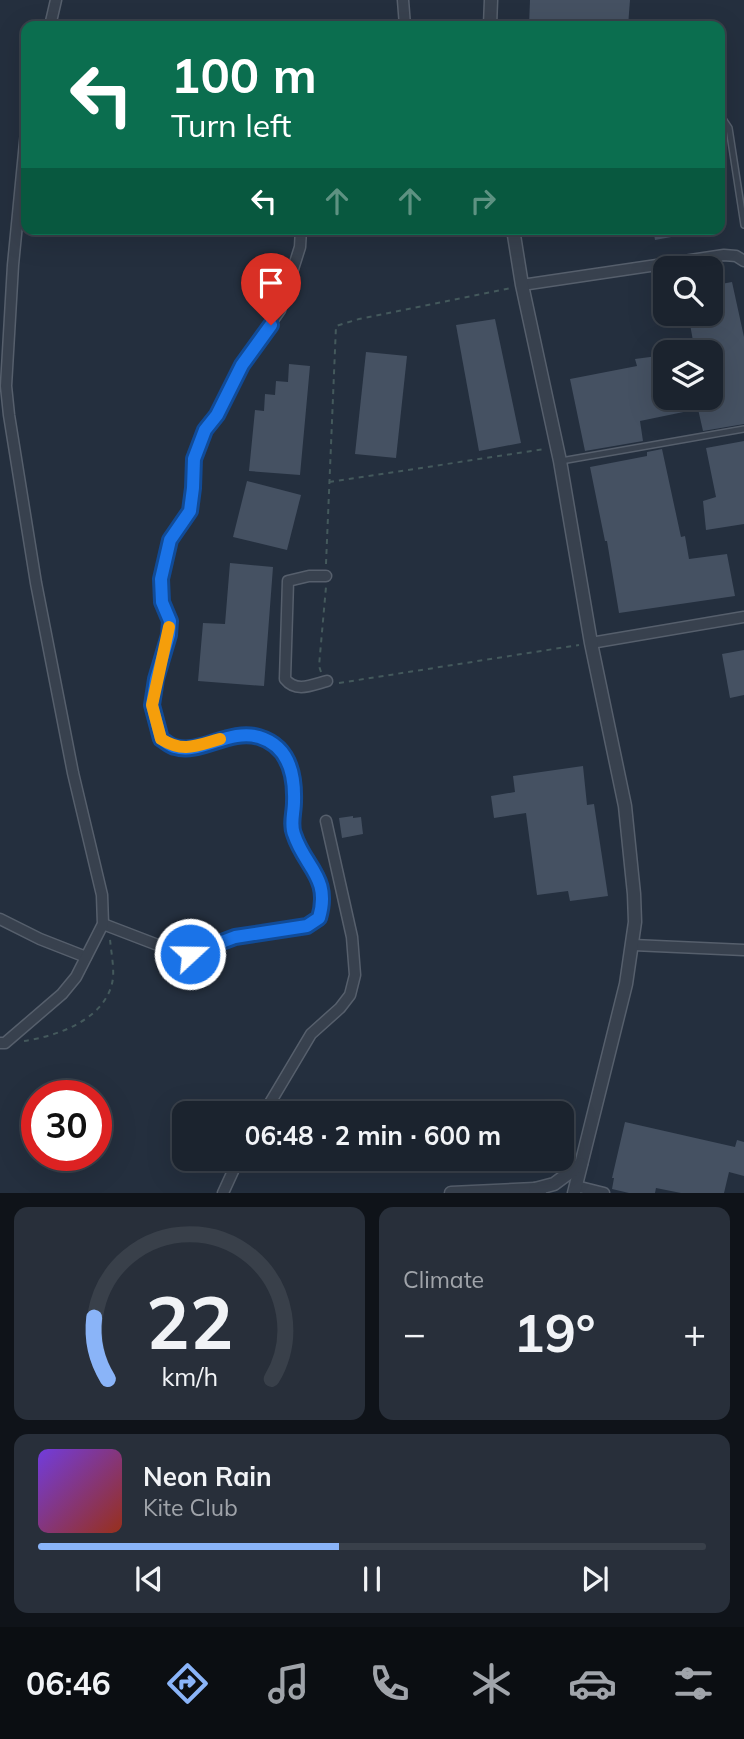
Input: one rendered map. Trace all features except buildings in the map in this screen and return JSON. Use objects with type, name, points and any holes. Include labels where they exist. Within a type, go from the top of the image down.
[{"type":"street","points":[[51,21],[56,0]]},
{"type":"street","points":[[402,0],[404,21]]},
{"type":"street","points":[[491,0],[491,21]]},
{"type":"street","points":[[3,1043],[62,994],[76,976],[103,924],[102,895],[73,773],[36,583],[8,406],[6,386],[13,265],[21,183]]},
{"type":"street","points":[[103,924],[176,952],[190,954],[235,937],[307,926],[319,918],[323,905],[320,880],[297,845],[292,829],[293,776],[285,755],[274,743],[257,736],[233,735],[195,747],[175,748],[161,739],[152,705],[156,679],[169,635],[170,621],[162,602],[161,579],[170,540],[190,511],[194,459],[205,430],[217,415],[242,365],[280,310],[300,247],[301,235]]},
{"type":"street","points":[[514,235],[522,285],[560,461],[591,643],[625,806],[634,894],[633,945],[626,984],[575,1189],[604,1193]]},
{"type":"street","points":[[522,285],[713,257],[741,257]]},
{"type":"street","points":[[326,576],[309,576],[288,581],[285,679],[298,688],[327,681]]},
{"type":"street","points":[[591,643],[744,617]]},
{"type":"street","points":[[271,1101],[311,1034],[340,1009],[350,995],[355,975],[352,937],[326,821]]},
{"type":"street","points":[[0,919],[40,939],[86,957]]},
{"type":"street","points":[[633,945],[744,950]]},
{"type":"street","points":[[450,1193],[538,1191],[554,1184],[580,1164]]},
{"type":"street","points":[[223,1193],[233,1171]]},
{"type":"lane","points":[[725,122],[729,128],[744,225]]},
{"type":"lane","points":[[560,461],[744,429]]},
{"type":"path","points":[[522,285],[359,318],[336,326],[326,576],[319,666],[327,681],[335,683],[591,643]]},
{"type":"path","points":[[328,482],[557,447]]},
{"type":"path","points":[[3,1043],[29,1040],[59,1031],[78,1023],[100,1008],[113,978],[109,932],[103,924]]},
{"type":"slow traffic","points":[[169,627],[152,705],[161,739],[175,748],[195,747],[220,739]]},
{"type":"route","points":[[190,954],[235,937],[307,926],[319,918],[323,905],[320,880],[297,845],[292,829],[293,776],[285,755],[274,743],[257,736],[233,735],[195,747],[175,748],[161,739],[152,705],[156,679],[169,635],[170,621],[162,602],[161,579],[170,540],[190,511],[194,459],[205,430],[217,415],[242,365],[271,325]]}]
